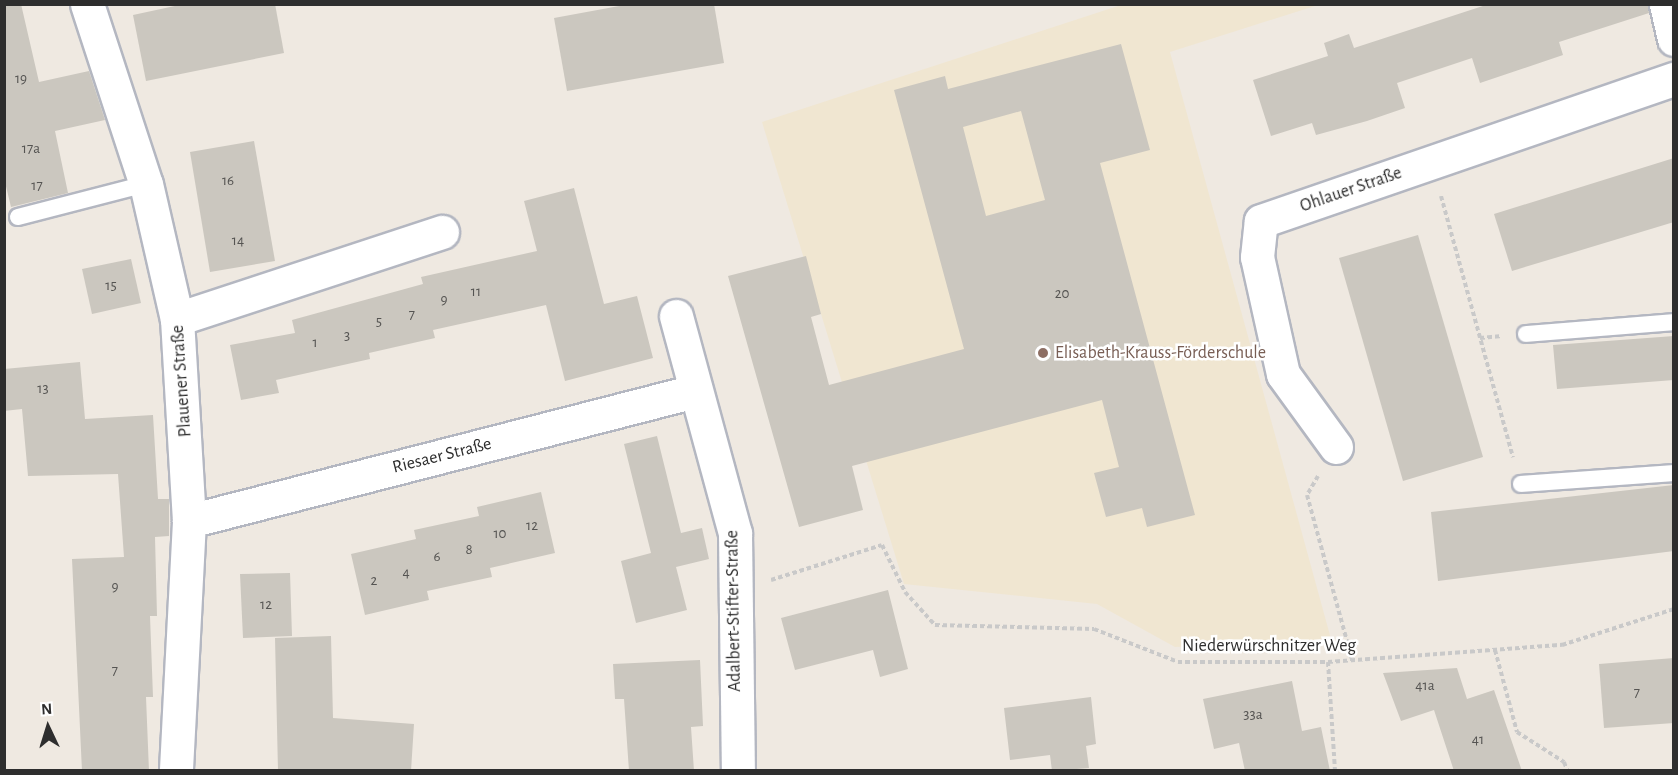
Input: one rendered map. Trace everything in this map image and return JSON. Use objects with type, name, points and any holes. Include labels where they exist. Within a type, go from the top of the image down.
[{"type":"street","name":"Plauener Straße","points":[[87,4],[146,184],[177,319],[189,521],[176,771]]},
{"type":"street","points":[[1666,4],[1674,39]]},
{"type":"street","name":"Ohlauer Straße","points":[[1336,447],[1282,374],[1257,257],[1261,221],[1674,79]]},
{"type":"street","points":[[177,319],[442,232]]},
{"type":"street","name":"Adalbert-Stifter-Straße","points":[[676,316],[735,533],[738,771]]},
{"type":"street","name":"Riesaer Straße","points":[[189,521],[695,391]]},
{"type":"lane","points":[[18,217],[146,184]]},
{"type":"lane","points":[[1526,334],[1674,322]]},
{"type":"lane","points":[[1521,484],[1674,473]]},
{"type":"path","points":[[1431,162],[1521,484]]},
{"type":"path","points":[[1336,447],[1307,495],[1352,660]]},
{"type":"path","name":"Niederwürschnitzer Weg","points":[[735,591],[882,545],[905,592],[935,625],[1094,629],[1178,662],[1328,662],[1562,645],[1674,609]]},
{"type":"path","points":[[1495,650],[1517,732],[1564,762],[1567,771]]},
{"type":"path","points":[[1328,662],[1335,771]]},
{"type":"shaded area","name":"Elisabeth-Krauss-Förderschule","points":[[1121,5],[1318,5],[1170,52],[1331,639],[1175,647],[1097,604],[904,584],[762,122]]},
{"type":"building","points":[[4,4],[21,4],[39,82],[89,71],[105,120],[55,131],[68,193],[11,207],[4,178]]},
{"type":"building","points":[[184,4],[275,4],[284,53],[146,81],[133,15]]},
{"type":"building","points":[[630,4],[714,4],[724,63],[567,91],[554,18]]},
{"type":"building","points":[[1489,4],[1648,4],[1649,13],[1559,42],[1563,55],[1480,83],[1472,58],[1397,83],[1405,108],[1367,121],[1316,135],[1312,123],[1271,136],[1253,80],[1328,56],[1324,43],[1349,34],[1354,48]]},
{"type":"building","points":[[1121,44],[1150,150],[1100,163],[1195,515],[1147,527],[1142,508],[1106,517],[1094,473],[1119,467],[1102,400],[852,466],[863,510],[799,527],[728,276],[806,256],[821,314],[811,317],[829,385],[964,349],[894,90],[945,76],[948,89]],"holes":[[[1021,111],[1045,200],[986,216],[963,127]]]},
{"type":"building","points":[[254,141],[275,261],[210,272],[190,152]]},
{"type":"building","points":[[1674,158],[1674,222],[1512,271],[1494,214]]},
{"type":"building","points":[[574,188],[604,304],[637,296],[653,358],[565,381],[546,305],[433,330],[435,338],[369,353],[370,359],[276,380],[279,393],[241,400],[230,345],[295,333],[292,320],[423,284],[421,277],[537,251],[524,201]]},
{"type":"building","points":[[1418,235],[1483,457],[1403,481],[1339,258]]},
{"type":"building","points":[[131,259],[141,303],[92,314],[82,269]]},
{"type":"building","points":[[1674,336],[1674,380],[1557,389],[1553,345]]},
{"type":"building","points":[[80,362],[85,419],[153,415],[158,499],[169,499],[169,536],[155,537],[157,616],[150,616],[153,697],[146,697],[149,771],[82,771],[72,559],[124,557],[118,474],[28,476],[22,409],[4,411],[4,369]]},
{"type":"building","points":[[657,436],[681,533],[702,528],[709,559],[676,567],[687,610],[636,623],[621,561],[651,553],[624,444]]},
{"type":"building","points":[[1674,485],[1674,551],[1438,581],[1431,512]]},
{"type":"building","points":[[541,492],[555,553],[490,568],[492,577],[427,591],[429,600],[365,615],[351,554],[416,539],[414,530],[479,516],[477,507]]},
{"type":"building","points":[[290,573],[292,636],[243,638],[240,574]]},
{"type":"building","points":[[888,590],[908,669],[880,677],[873,650],[795,670],[781,618]]},
{"type":"building","points":[[331,636],[333,718],[414,724],[411,771],[278,771],[275,638]]},
{"type":"building","points":[[1674,658],[1674,723],[1604,728],[1599,664]]},
{"type":"building","points":[[700,660],[703,726],[691,727],[694,771],[629,771],[624,699],[615,699],[613,664]]},
{"type":"building","points":[[1457,668],[1467,699],[1494,690],[1522,771],[1454,771],[1434,710],[1401,721],[1383,673]]},
{"type":"building","points":[[1292,681],[1302,731],[1321,727],[1330,771],[1245,771],[1239,743],[1214,749],[1203,699]]},
{"type":"building","points":[[1091,697],[1096,744],[1086,746],[1089,768],[1052,771],[1050,755],[1010,760],[1004,708]]},
{"type":"place","name":"Elisabeth-Krauss-Förderschule","points":[[1043,353]]}]
